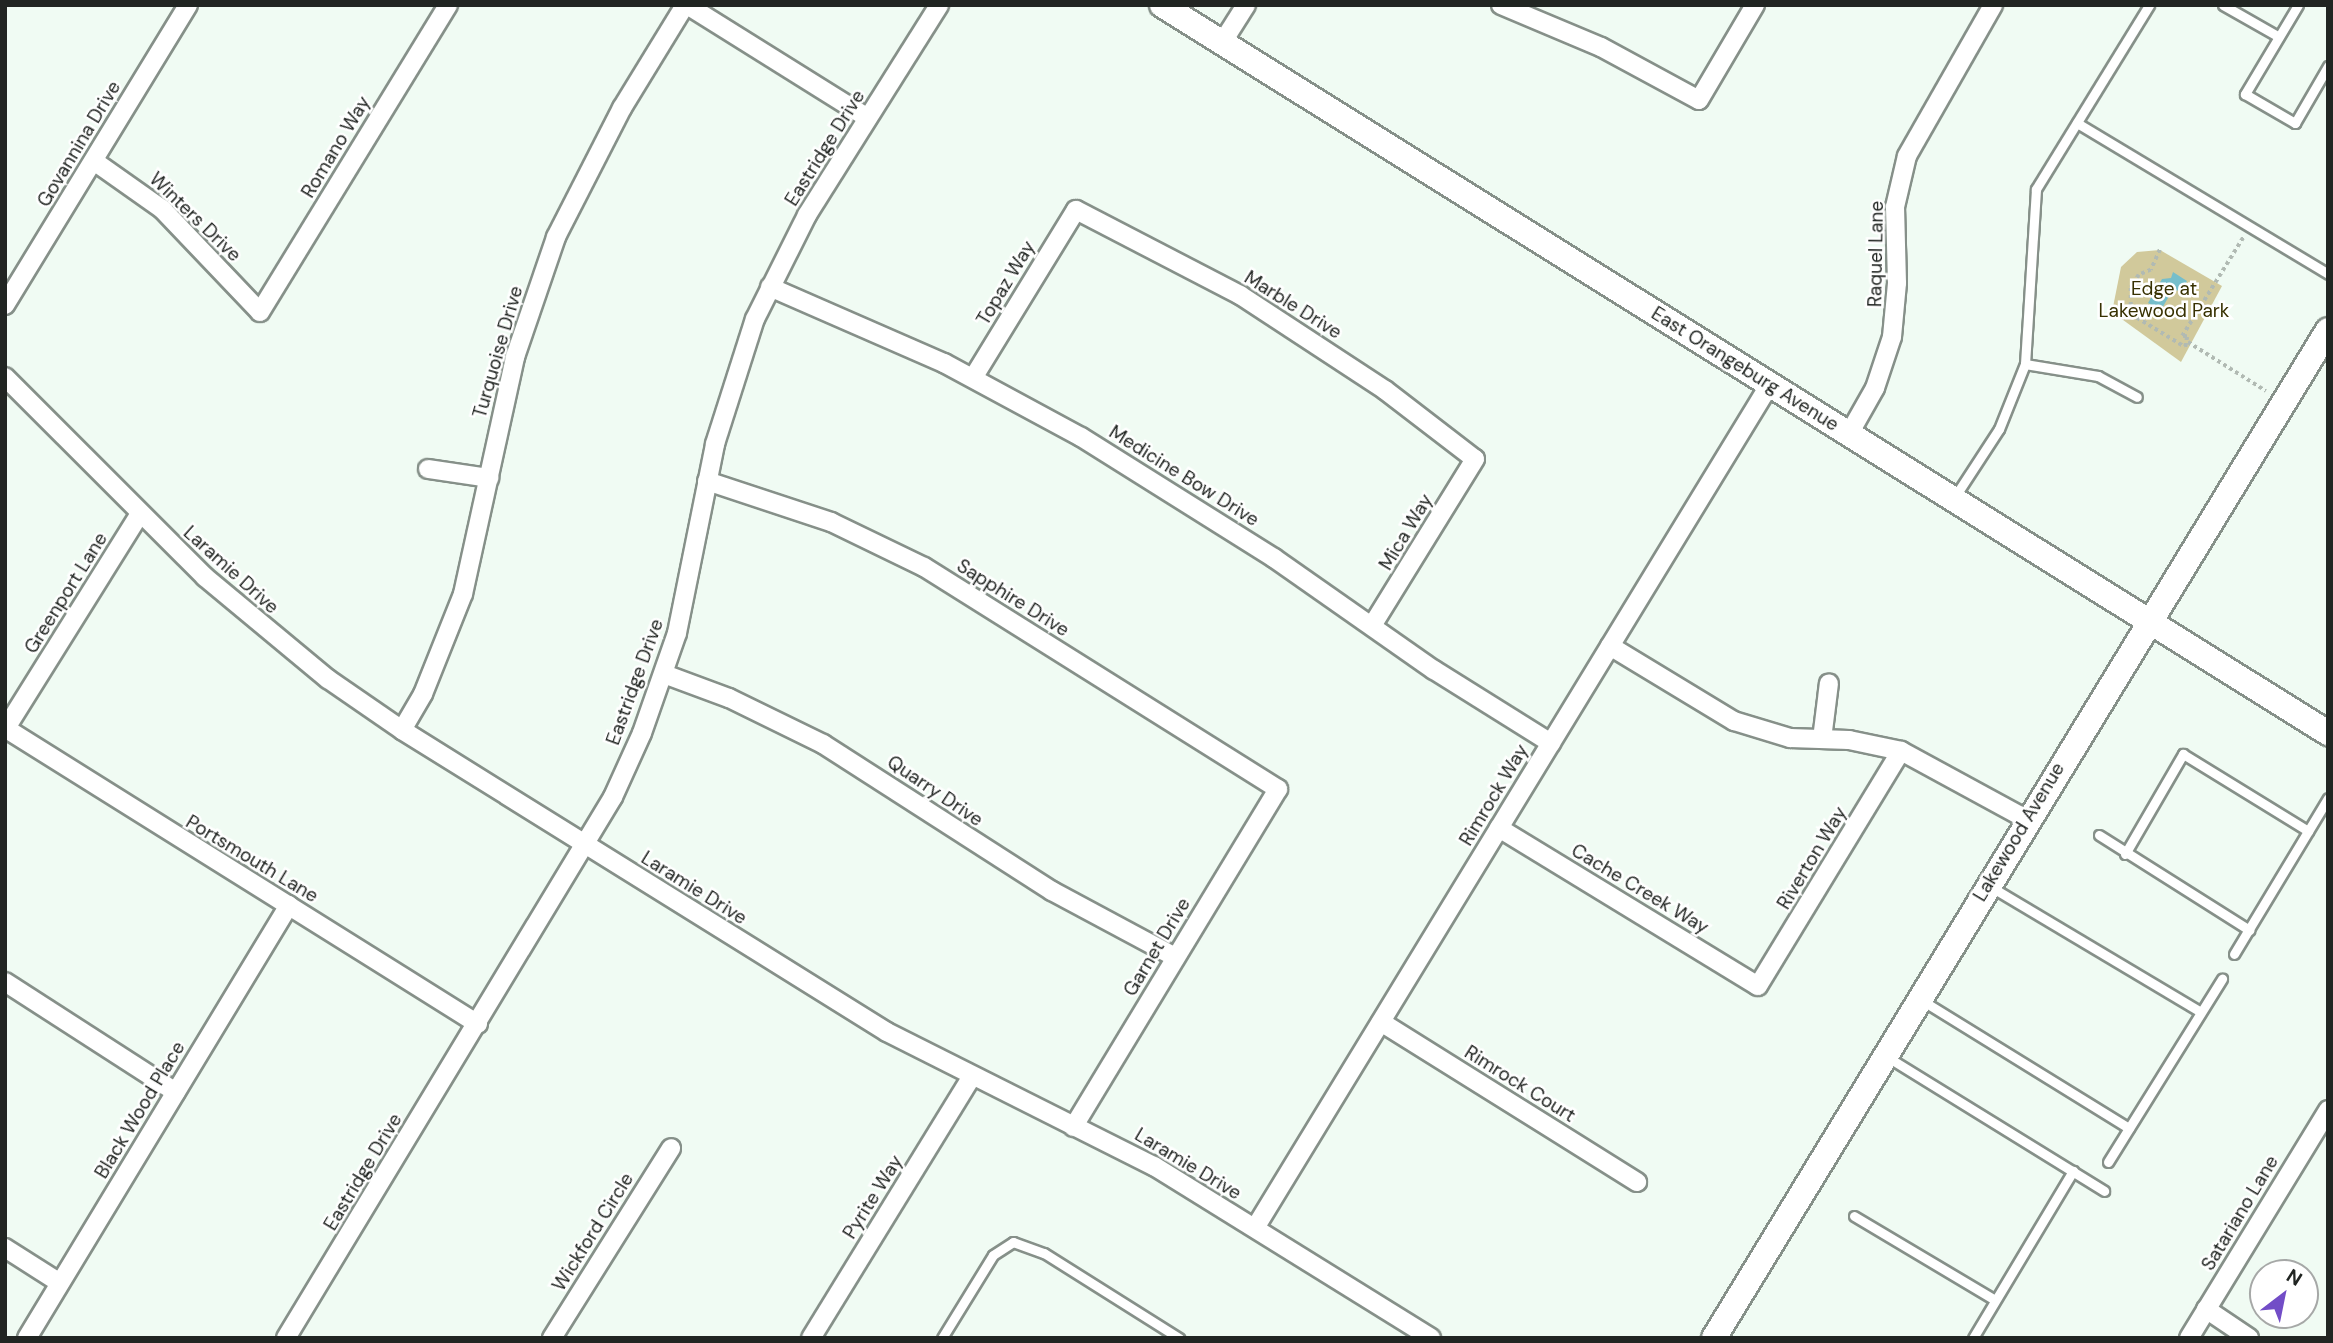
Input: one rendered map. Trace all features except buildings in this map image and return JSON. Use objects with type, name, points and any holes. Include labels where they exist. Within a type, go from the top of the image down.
[{"type":"street","name":"Govannina Drive","points":[[5,306],[188,5]]},
{"type":"street","name":"Romano Way","points":[[260,312],[448,5]]},
{"type":"street","points":[[686,5],[868,118]]},
{"type":"street","name":"Turquoise Drive","points":[[402,730],[428,683],[463,594],[515,357],[556,237],[622,108],[686,5]]},
{"type":"street","name":"Eastridge Drive","points":[[286,1338],[587,846],[642,733],[664,674],[693,563],[707,481],[735,374],[770,287],[807,215],[939,5]]},
{"type":"street","name":"East Orangeburg Avenue","points":[[1162,5],[2328,733]]},
{"type":"street","points":[[1223,43],[1246,5]]},
{"type":"street","points":[[1501,5],[1601,47],[1699,100],[1755,5]]},
{"type":"street","name":"Raquel Lane","points":[[1849,434],[1875,388],[1892,337],[1898,283],[1895,207],[1907,156],[1993,5]]},
{"type":"street","name":"Winters Drive","points":[[94,161],[162,209],[260,312]]},
{"type":"street","name":"Topaz Way","points":[[973,378],[1076,210]]},
{"type":"street","name":"Marble Drive","points":[[1076,210],[1240,295],[1317,343],[1475,459]]},
{"type":"street","name":"Medicine Bow Drive","points":[[770,287],[973,378],[1169,490],[1551,743]]},
{"type":"street","name":"Lakewood Avenue","points":[[1714,1338],[2026,819],[2328,330]]},
{"type":"street","name":"Laramie Drive","points":[[5,377],[139,515],[266,630],[402,730],[887,1032],[971,1078],[1154,1166],[1431,1338]]},
{"type":"street","name":"Rimrock Way","points":[[1255,1228],[1770,384]]},
{"type":"street","name":"Mica Way","points":[[1373,626],[1475,459]]},
{"type":"street","points":[[428,469],[489,478]]},
{"type":"street","name":"Sapphire Drive","points":[[707,481],[831,522],[924,567],[1278,789]]},
{"type":"street","name":"Greenport Lane","points":[[6,728],[139,515]]},
{"type":"street","points":[[1610,646],[1734,721],[1790,738],[1822,739],[1901,751],[2026,819]]},
{"type":"street","name":"Quarry Drive","points":[[664,674],[729,698],[822,744],[1052,891],[1175,957]]},
{"type":"street","points":[[1822,739],[1829,683]]},
{"type":"street","name":"Portsmouth Lane","points":[[6,728],[478,1024]]},
{"type":"street","name":"Riverton Way","points":[[1758,986],[1901,751]]},
{"type":"street","name":"Garnet Drive","points":[[1073,1127],[1278,789]]},
{"type":"street","name":"Cache Creek Way","points":[[1499,828],[1758,986]]},
{"type":"street","name":"Black Wood Place","points":[[27,1338],[289,905]]},
{"type":"street","points":[[5,982],[176,1092]]},
{"type":"street","name":"Rimrock Court","points":[[1381,1022],[1637,1182]]},
{"type":"street","name":"Pyrite Way","points":[[811,1338],[971,1078]]},
{"type":"street","name":"Satariano Lane","points":[[2189,1338],[2328,1110]]},
{"type":"street","name":"Wickford Circle","points":[[552,1338],[671,1148]]},
{"type":"street","points":[[5,1248],[60,1283]]},
{"type":"street","points":[[2206,1309],[2249,1338]]},
{"type":"lane","points":[[1953,499],[1998,429],[2025,364],[2032,210],[2036,189],[2149,5]]},
{"type":"lane","points":[[2223,5],[2279,37]]},
{"type":"lane","points":[[2298,5],[2245,94],[2295,123],[2328,66]]},
{"type":"lane","points":[[2077,123],[2328,274]]},
{"type":"lane","points":[[2025,364],[2098,376],[2137,397]]},
{"type":"lane","points":[[2125,854],[2183,754],[2308,831]]},
{"type":"lane","points":[[2234,954],[2328,798]]},
{"type":"lane","points":[[2099,835],[2125,854],[2249,930]]},
{"type":"lane","points":[[1987,884],[2199,1011]]},
{"type":"lane","points":[[2108,1162],[2199,1011],[2222,979]]},
{"type":"lane","points":[[1918,998],[2129,1128]]},
{"type":"lane","points":[[1884,1055],[2104,1191]]},
{"type":"lane","points":[[1973,1338],[2073,1171]]},
{"type":"lane","points":[[1854,1216],[1996,1300]]},
{"type":"lane","points":[[942,1338],[993,1255],[1013,1242],[1044,1253],[1179,1338]]},
{"type":"path","points":[[2249,227],[2182,336],[2284,401]]},
{"type":"path","points":[[2160,250],[2151,270],[2139,275],[2131,288],[2131,313],[2170,340],[2185,347],[2188,342]]},
{"type":"green space","name":"Edge at Lakewood Park","points":[[2160,250],[2222,286],[2181,362],[2112,312],[2121,267],[2137,252]]},
{"type":"water","points":[[2173,272],[2187,281],[2182,290],[2172,291],[2161,310],[2148,303],[2162,279],[2171,278]]}]
